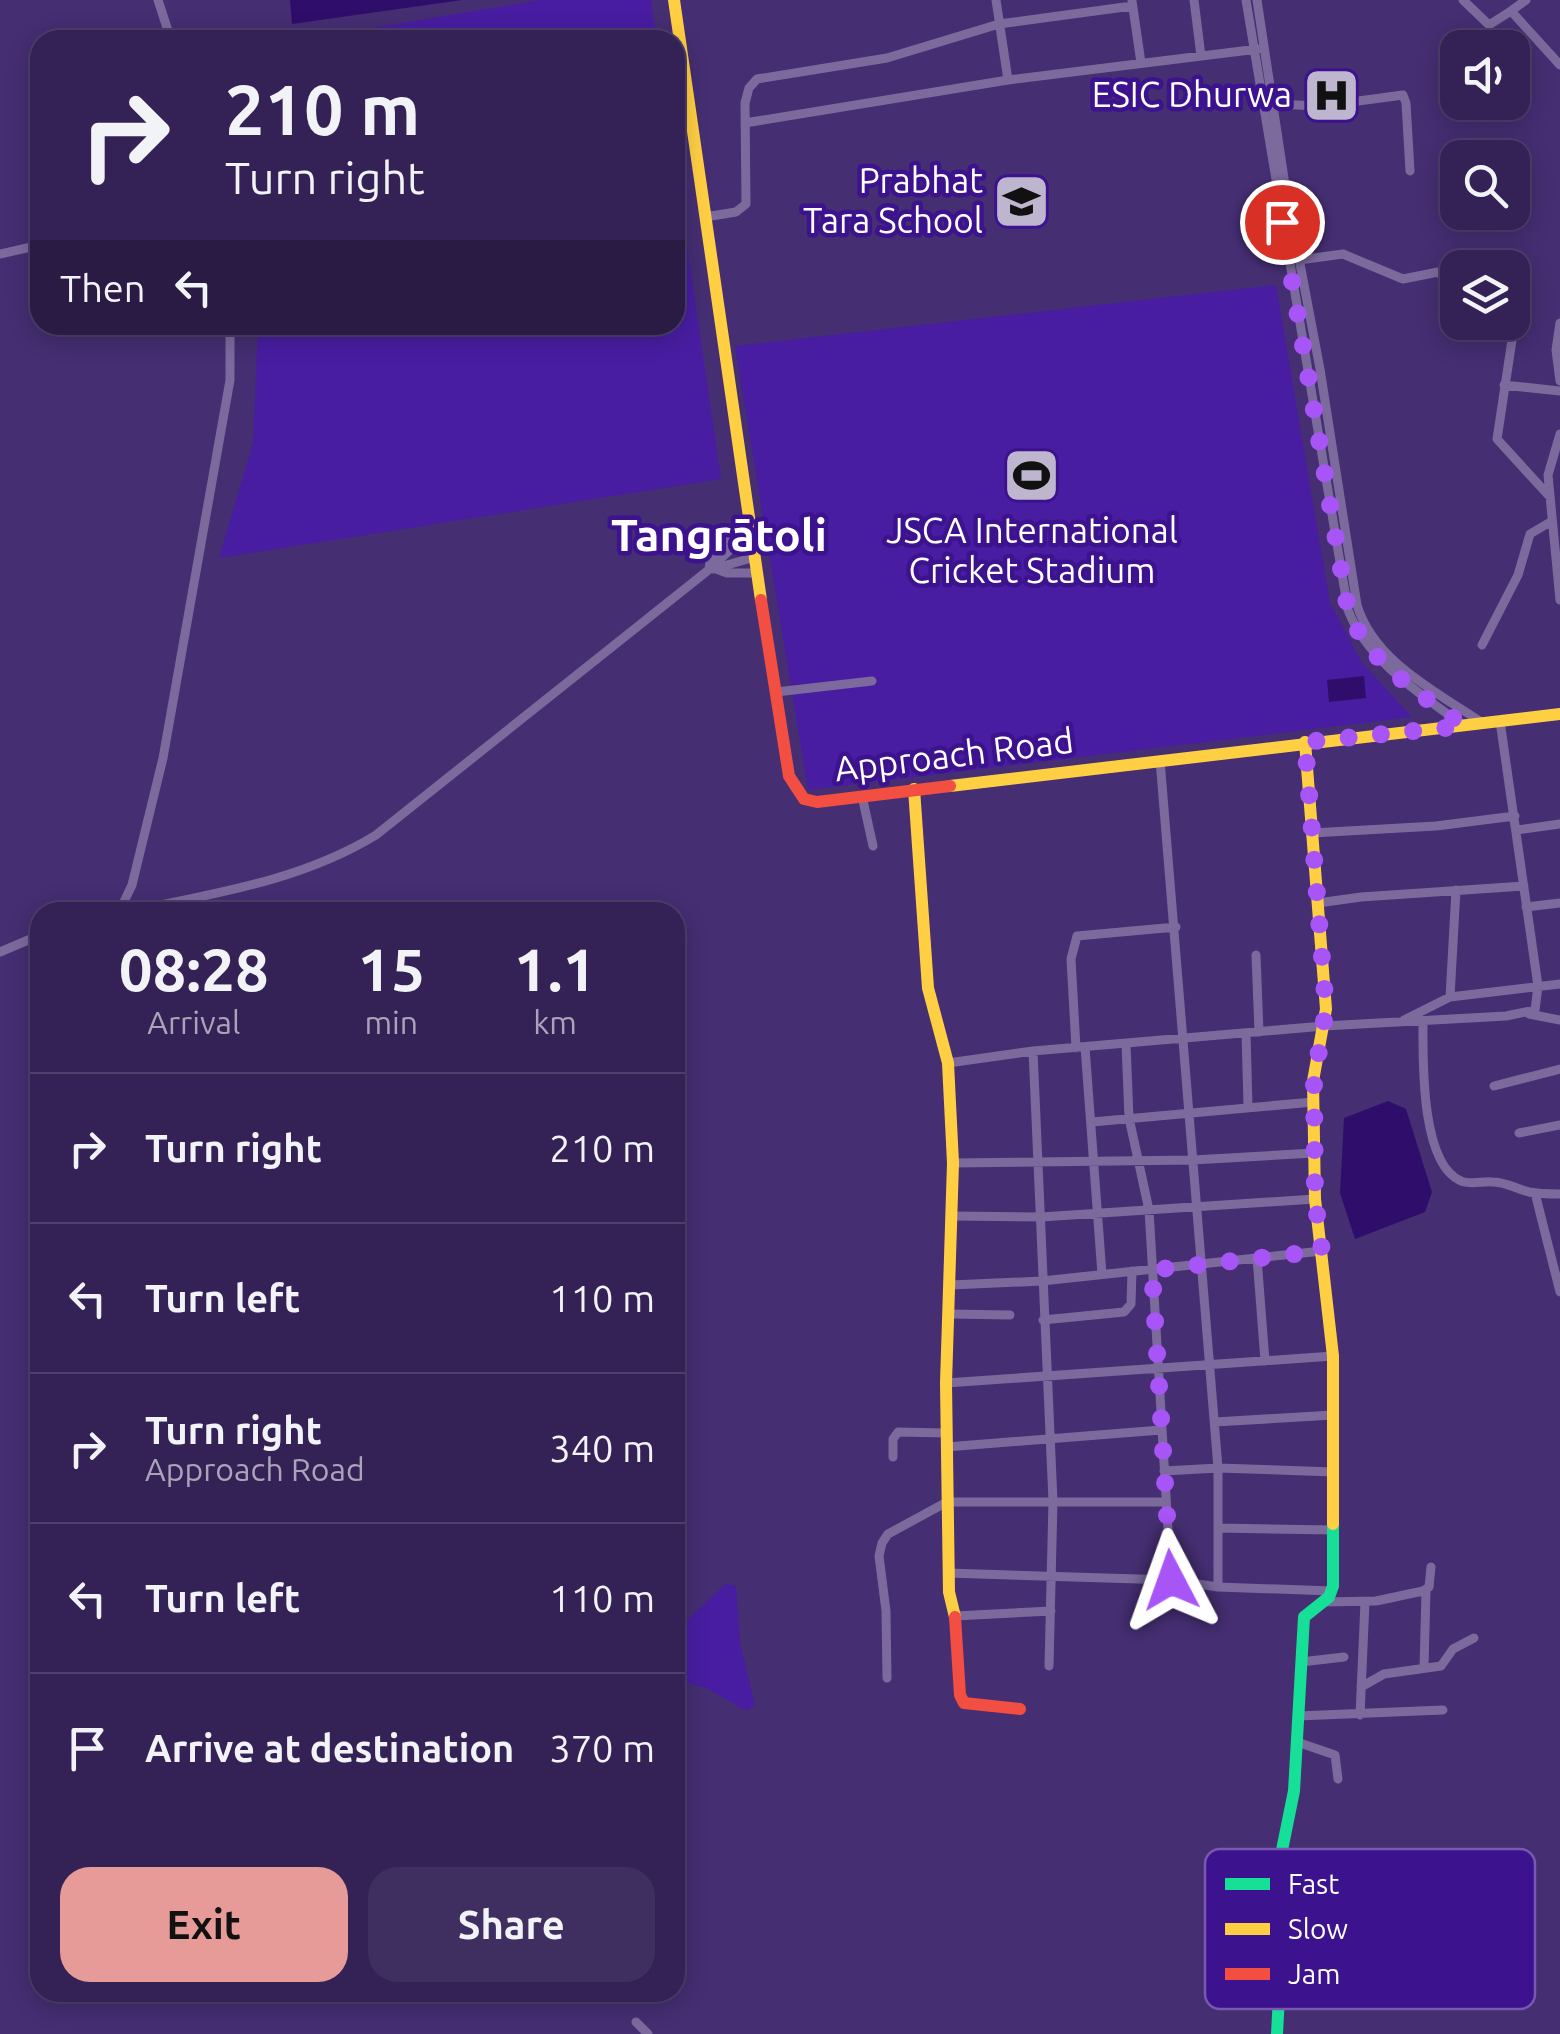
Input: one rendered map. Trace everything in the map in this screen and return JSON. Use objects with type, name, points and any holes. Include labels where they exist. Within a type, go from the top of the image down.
[{"type":"street","points":[[158,0],[168,30]]},
{"type":"street","name":"Approach Road","points":[[674,0],[678,30]]},
{"type":"street","points":[[996,0],[1008,80]]},
{"type":"street","points":[[1058,0],[1060,15]]},
{"type":"street","points":[[1194,0],[1201,56]]},
{"type":"street","points":[[1246,0],[1273,104],[1360,615],[1397,663],[1483,724]]},
{"type":"street","points":[[1257,0],[1259,49],[1348,610],[1358,631],[1385,663],[1464,726]]},
{"type":"street","points":[[1463,0],[1489,26],[1526,0]]},
{"type":"street","points":[[705,218],[736,212],[746,204],[746,94],[758,80],[886,58],[1000,24],[1132,3],[1141,63]]},
{"type":"street","points":[[1511,11],[1560,65]]},
{"type":"street","points":[[745,123],[1008,80],[1259,49]]},
{"type":"street","name":"Approach Road","points":[[685,77],[789,776],[804,799],[817,802],[1560,714]]},
{"type":"street","points":[[1273,104],[1326,106],[1403,96],[1410,171]]},
{"type":"street","points":[[0,254],[30,247]]},
{"type":"street","points":[[1299,260],[1343,254],[1403,280],[1440,274]]},
{"type":"street","points":[[1560,323],[1556,350],[1560,381]]},
{"type":"street","points":[[123,902],[132,886],[163,758],[230,380],[230,335]]},
{"type":"street","points":[[1512,340],[1498,442],[1553,499]]},
{"type":"street","points":[[1504,385],[1560,391]]},
{"type":"street","points":[[1560,434],[1548,468],[1560,600]]},
{"type":"street","points":[[1482,646],[1518,575],[1530,534],[1552,521]]},
{"type":"street","points":[[710,570],[711,556],[750,527]]},
{"type":"street","points":[[168,902],[296,872],[356,847],[710,570],[755,557]]},
{"type":"street","points":[[710,570],[757,573]]},
{"type":"street","points":[[776,692],[872,681]]},
{"type":"street","points":[[1500,721],[1538,986],[1538,1004],[1529,1014]]},
{"type":"street","points":[[1282,1849],[1294,1791],[1304,1617],[1328,1596],[1333,1530],[1333,1356],[1315,1199],[1314,1153],[1316,1065],[1326,1009],[1305,742]]},
{"type":"street","points":[[1160,760],[1204,1264],[1218,1468],[1218,1587]]},
{"type":"street","points":[[914,789],[928,988],[948,1063],[953,1162],[946,1383],[948,1574],[959,1640],[960,1695],[964,1704],[1020,1709]]},
{"type":"street","points":[[862,796],[872,846]]},
{"type":"street","points":[[1312,833],[1436,826],[1515,816]]},
{"type":"street","points":[[1518,830],[1560,824]]},
{"type":"street","points":[[1318,904],[1524,886]]},
{"type":"street","points":[[1450,996],[1456,890]]},
{"type":"street","points":[[1526,906],[1560,903]]},
{"type":"street","points":[[1102,1274],[1096,1162],[1071,958],[1077,936],[1176,927]]},
{"type":"street","points":[[0,952],[30,939]]},
{"type":"street","points":[[1256,955],[1259,1032]]},
{"type":"street","points":[[1400,1022],[1450,996],[1560,984]]},
{"type":"street","points":[[948,1063],[1033,1051],[1324,1026],[1529,1014],[1560,1020]]},
{"type":"street","points":[[1423,1020],[1428,1122],[1449,1170],[1466,1182],[1509,1183],[1535,1193],[1560,1194]]},
{"type":"street","points":[[1246,1034],[1248,1106]]},
{"type":"street","points":[[1126,1044],[1129,1118],[1148,1210],[1171,1580]]},
{"type":"street","points":[[1033,1051],[1054,1501],[1048,1666]]},
{"type":"street","points":[[1494,1086],[1560,1069]]},
{"type":"street","points":[[1092,1122],[1314,1102]]},
{"type":"street","points":[[1519,1133],[1560,1126]]},
{"type":"street","points":[[953,1162],[1193,1160],[1314,1153]]},
{"type":"street","points":[[1535,1193],[1560,1292]]},
{"type":"street","points":[[952,1216],[1041,1217],[1315,1199]]},
{"type":"street","points":[[951,1285],[1132,1272],[1322,1251]]},
{"type":"street","points":[[1257,1258],[1265,1361]]},
{"type":"street","points":[[1043,1320],[1124,1312],[1130,1304],[1132,1272]]},
{"type":"street","points":[[950,1314],[1010,1314]]},
{"type":"street","points":[[946,1383],[1333,1356]]},
{"type":"street","points":[[1215,1422],[1334,1415]]},
{"type":"street","points":[[894,1457],[898,1432],[946,1440],[1052,1439],[1161,1430]]},
{"type":"street","points":[[1164,1471],[1218,1468],[1334,1472]]},
{"type":"street","points":[[887,1678],[886,1611],[879,1556],[888,1534],[947,1502],[1166,1502]]},
{"type":"street","points":[[1219,1528],[1333,1530]]},
{"type":"street","points":[[1424,1668],[1426,1590],[1431,1567]]},
{"type":"street","points":[[948,1574],[1171,1580],[1365,1602],[1426,1590]]},
{"type":"street","points":[[1360,1715],[1365,1602]]},
{"type":"street","points":[[955,1616],[1051,1611]]},
{"type":"street","points":[[1360,1686],[1384,1674],[1446,1664],[1453,1649],[1474,1638]]},
{"type":"street","points":[[1301,1662],[1344,1657]]},
{"type":"street","points":[[1298,1716],[1444,1710]]},
{"type":"street","points":[[1297,1742],[1335,1755],[1338,1779]]},
{"type":"street","points":[[1276,2034],[1278,2009]]},
{"type":"street","points":[[636,2022],[648,2034]]},
{"type":"shaded area","points":[[290,0],[462,0],[292,24]]},
{"type":"shaded area","points":[[540,0],[651,0],[656,30],[361,30]]},
{"type":"shaded area","points":[[685,232],[721,479],[219,558],[253,443],[258,335],[685,335]]},
{"type":"shaded area","name":"JSCA International Cricket Stadium","points":[[1276,285],[1330,603],[1362,663],[1412,717],[808,790],[735,346]]},
{"type":"shaded area","points":[[1364,676],[1366,698],[1329,702],[1327,680]]},
{"type":"shaded area","points":[[1388,1101],[1406,1109],[1432,1192],[1425,1212],[1355,1239],[1340,1193],[1344,1118]]},
{"type":"shaded area","points":[[726,1584],[736,1586],[740,1643],[755,1704],[747,1711],[706,1688],[685,1682],[685,1622]]},
{"type":"traffic: fast","points":[[1282,1849],[1294,1791],[1304,1617],[1329,1597],[1333,1586],[1333,1524]]},
{"type":"traffic: fast","points":[[1277,2034],[1278,2009]]},
{"type":"traffic: slow","points":[[674,0],[678,30]]},
{"type":"traffic: slow","points":[[685,76],[761,600]]},
{"type":"traffic: slow","points":[[950,786],[1560,714]]},
{"type":"traffic: slow","points":[[1305,742],[1326,1009],[1313,1081],[1315,1199],[1333,1356],[1333,1524]]},
{"type":"traffic: slow","points":[[914,789],[928,988],[948,1063],[953,1163],[946,1383],[949,1592],[955,1617]]},
{"type":"traffic: jam","points":[[761,600],[789,776],[804,799],[817,802],[950,786]]},
{"type":"traffic: jam","points":[[955,1617],[960,1695],[964,1703],[1020,1709]]},
{"type":"place","name":"ESIC Dhurwa","points":[[1331,95]]},
{"type":"place","name":"Prabhat Tara School","points":[[1022,201]]},
{"type":"place","name":"JSCA International Cricket Stadium","points":[[1032,475]]},
{"type":"district","name":"Tangrātoli","points":[[719,535]]},
{"type":"route","points":[[1171,1580],[1152,1270],[1322,1251],[1315,1199],[1314,1081],[1326,1009],[1305,742],[1464,726],[1385,663],[1369,647],[1348,610],[1282,222]]}]
